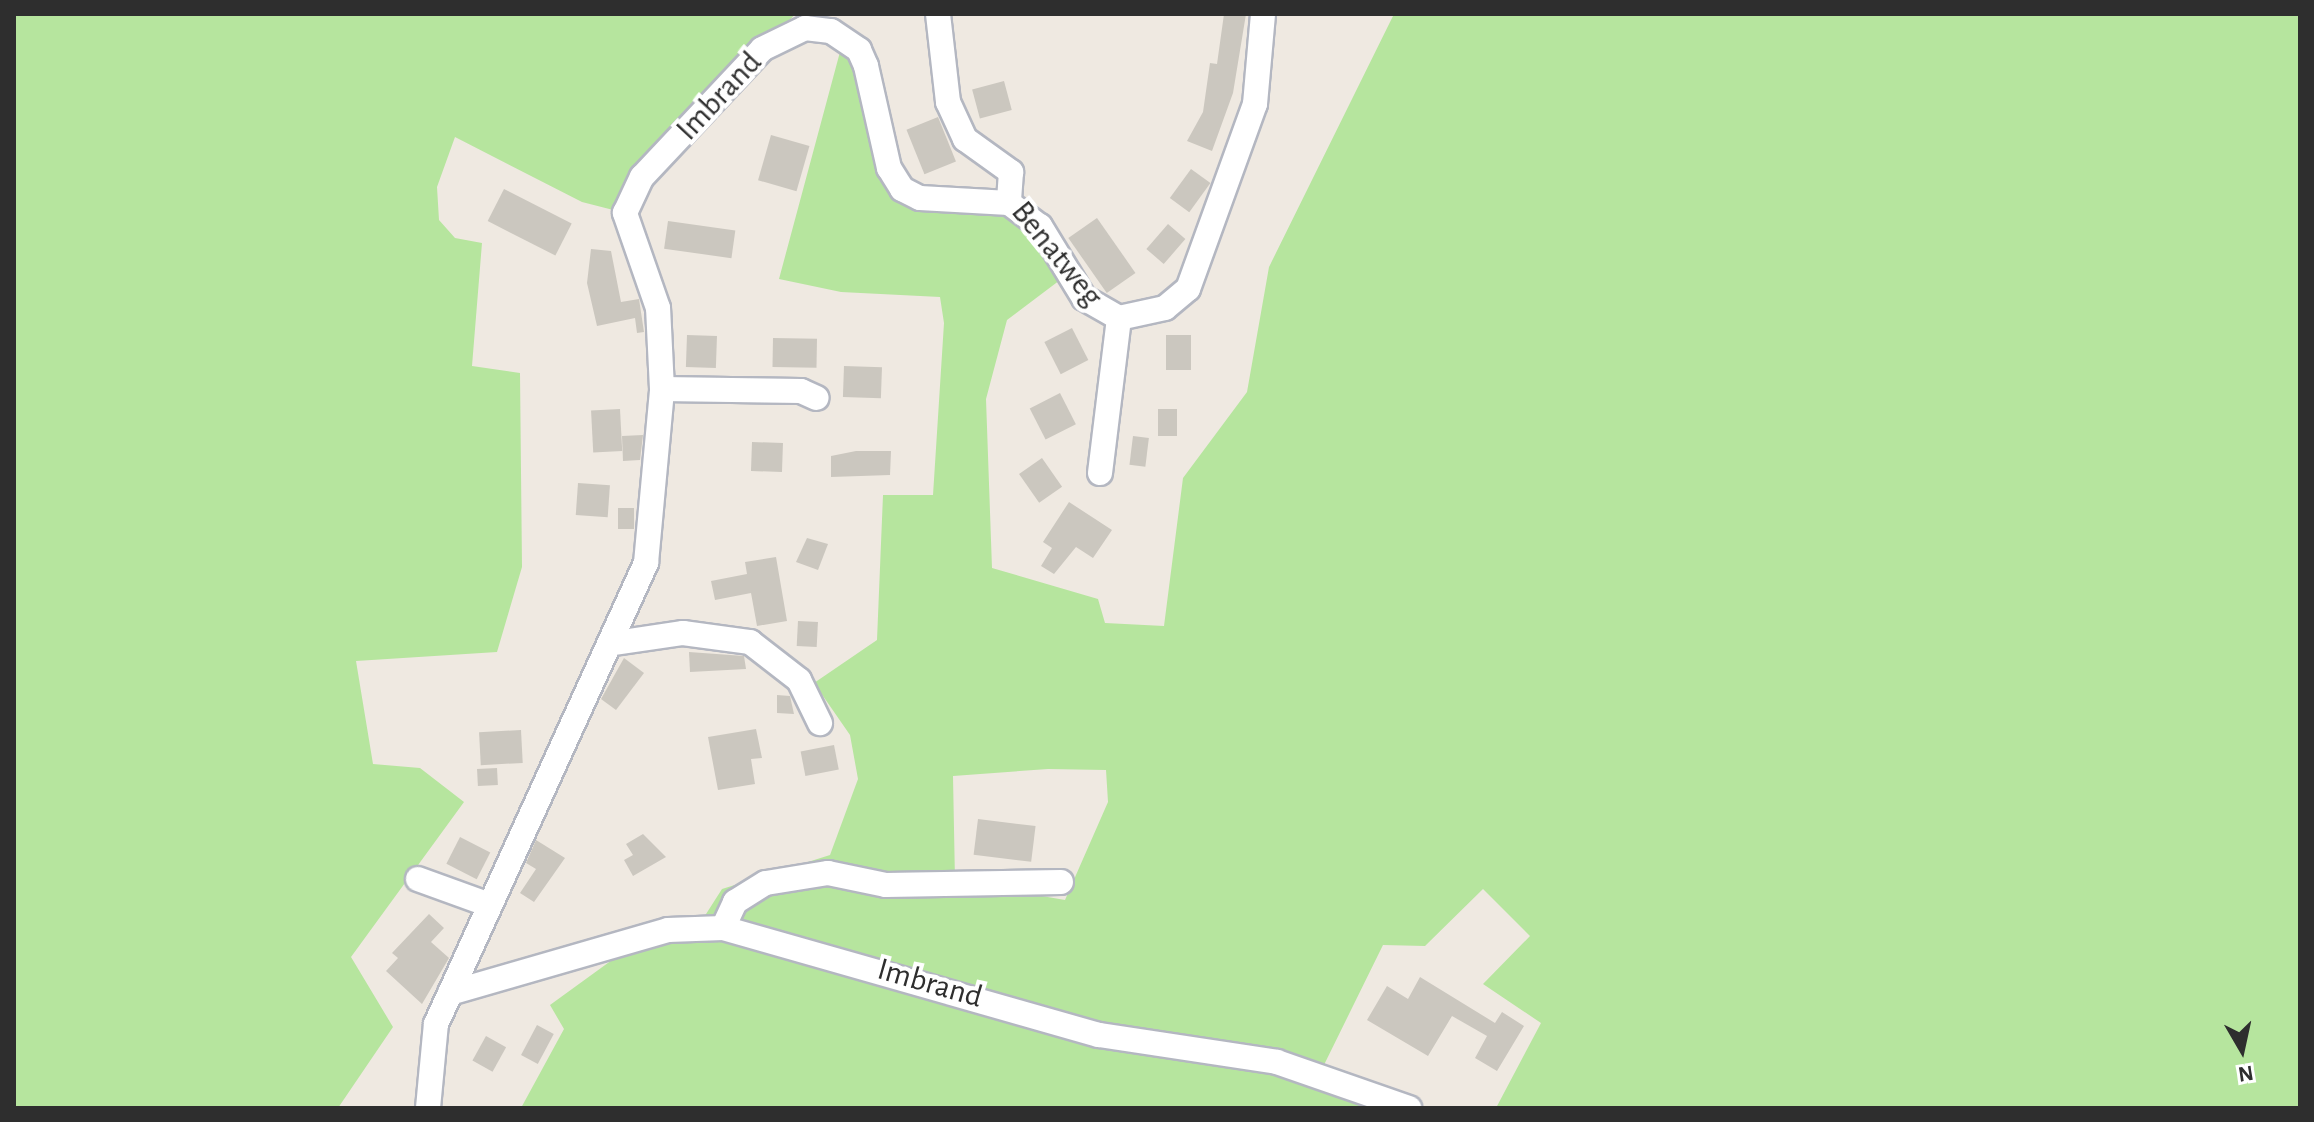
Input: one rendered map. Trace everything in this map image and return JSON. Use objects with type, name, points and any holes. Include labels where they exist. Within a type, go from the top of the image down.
[{"type":"street","name":"Benatweg","points":[[938,14],[948,102],[965,139],[1011,172],[1009,203],[1040,226],[1084,298],[1119,318],[1165,308],[1188,289],[1255,104],[1263,14]]},
{"type":"street","name":"Imbrand","points":[[428,1108],[436,1024],[552,756],[615,643],[655,521],[662,389],[658,308],[625,213],[627,200],[774,39],[820,28],[859,50],[889,168],[902,189],[920,198],[1009,203]]},
{"type":"street","name":"Benatweg","points":[[1100,473],[1119,318]]},
{"type":"street","points":[[662,389],[801,391],[817,398]]},
{"type":"street","points":[[615,643],[683,633],[750,642],[799,680],[820,723]]},
{"type":"street","points":[[723,928],[735,902],[766,883],[828,873],[886,885],[1061,882]]},
{"type":"street","points":[[418,879],[487,904]]},
{"type":"street","name":"Imbrand","points":[[450,993],[668,930],[723,928],[1099,1035],[1277,1062],[1409,1108]]},
{"type":"green space","points":[[14,14],[795,14],[625,213],[582,202],[455,137],[437,187],[439,220],[455,238],[482,243],[472,366],[520,373],[522,567],[497,652],[356,661],[373,764],[420,768],[464,802],[351,957],[393,1027],[338,1108],[14,1108]]},
{"type":"green space","points":[[1394,14],[2300,14],[2300,1108],[1496,1108],[1541,1023],[1483,984],[1530,936],[1483,889],[1425,946],[1383,945],[1320,1073],[1409,1108],[521,1108],[564,1029],[550,1005],[612,960],[699,925],[722,889],[830,855],[858,779],[850,735],[814,683],[877,640],[883,495],[933,495],[944,323],[940,297],[841,292],[779,279],[844,37],[902,189],[1009,203],[1068,274],[1007,320],[986,399],[992,568],[1098,599],[1105,623],[1164,626],[1183,478],[1247,392],[1269,267]],"holes":[[[1048,769],[1106,770],[1108,802],[1065,900],[955,881],[953,776]]]},
{"type":"building","points":[[1224,14],[1246,14],[1233,93],[1212,151],[1187,141],[1203,112],[1210,63],[1217,64]]},
{"type":"building","points":[[1004,81],[1012,110],[980,119],[972,90]]},
{"type":"building","points":[[938,117],[956,162],[924,174],[906,130]]},
{"type":"building","points":[[771,135],[809,146],[796,191],[758,180]]},
{"type":"building","points":[[1191,169],[1210,183],[1189,212],[1170,198]]},
{"type":"building","points":[[504,189],[572,224],[555,256],[488,221]]},
{"type":"building","points":[[1097,218],[1135,273],[1107,293],[1068,238]]},
{"type":"building","points":[[668,221],[735,230],[731,258],[664,249]]},
{"type":"building","points":[[1168,224],[1185,239],[1164,264],[1146,249]]},
{"type":"building","points":[[591,249],[611,251],[621,302],[639,299],[644,332],[637,333],[635,318],[597,326],[587,283]]},
{"type":"building","points":[[1072,328],[1088,360],[1061,374],[1044,342]]},
{"type":"building","points":[[687,335],[717,336],[716,368],[686,367]]},
{"type":"building","points":[[1166,335],[1191,335],[1191,370],[1166,370]]},
{"type":"building","points":[[773,338],[817,339],[816,368],[772,367]]},
{"type":"building","points":[[844,366],[882,367],[881,398],[843,397]]},
{"type":"building","points":[[1060,393],[1076,424],[1046,440],[1030,408]]},
{"type":"building","points":[[620,409],[622,451],[593,452],[591,411]]},
{"type":"building","points":[[1158,409],[1177,409],[1177,436],[1158,436]]},
{"type":"building","points":[[643,435],[640,460],[623,461],[622,436]]},
{"type":"building","points":[[1133,436],[1149,438],[1145,467],[1129,465]]},
{"type":"building","points":[[752,442],[783,443],[782,472],[751,471]]},
{"type":"building","points":[[856,451],[891,451],[890,475],[831,477],[831,456]]},
{"type":"building","points":[[1042,458],[1062,487],[1039,503],[1019,474]]},
{"type":"building","points":[[578,483],[610,485],[608,517],[576,515]]},
{"type":"building","points":[[1069,502],[1112,530],[1093,558],[1076,547],[1054,574],[1041,566],[1052,548],[1043,542]]},
{"type":"building","points":[[618,508],[634,508],[634,529],[618,529]]},
{"type":"building","points":[[807,538],[828,544],[818,570],[796,562]]},
{"type":"building","points":[[776,557],[787,621],[757,626],[751,593],[715,600],[711,581],[747,574],[745,562]]},
{"type":"building","points":[[798,621],[818,622],[817,647],[797,646]]},
{"type":"building","points":[[689,652],[744,656],[746,669],[690,672]]},
{"type":"building","points":[[624,658],[644,673],[616,710],[601,699]]},
{"type":"building","points":[[777,695],[790,696],[794,714],[777,713]]},
{"type":"building","points":[[756,729],[762,758],[751,759],[755,784],[718,790],[708,737]]},
{"type":"building","points":[[521,730],[523,763],[481,765],[479,732]]},
{"type":"building","points":[[834,745],[839,770],[805,776],[801,751]]},
{"type":"building","points":[[497,768],[498,785],[478,786],[477,769]]},
{"type":"building","points":[[978,819],[1036,826],[1031,862],[974,855]]},
{"type":"building","points":[[643,834],[666,857],[633,876],[624,860],[633,855],[626,844]]},
{"type":"building","points":[[460,837],[490,852],[477,879],[446,864]]},
{"type":"building","points":[[536,840],[565,858],[534,902],[520,893],[536,869],[526,863]]},
{"type":"building","points":[[429,914],[444,928],[431,942],[449,958],[422,1004],[386,971],[398,958],[392,953]]},
{"type":"building","points":[[1420,977],[1495,1023],[1502,1012],[1524,1026],[1497,1071],[1475,1058],[1487,1036],[1452,1016],[1428,1056],[1367,1020],[1387,986],[1408,999]]},
{"type":"building","points":[[537,1025],[554,1034],[538,1064],[521,1055]]},
{"type":"building","points":[[486,1036],[506,1047],[493,1072],[472,1060]]}]
